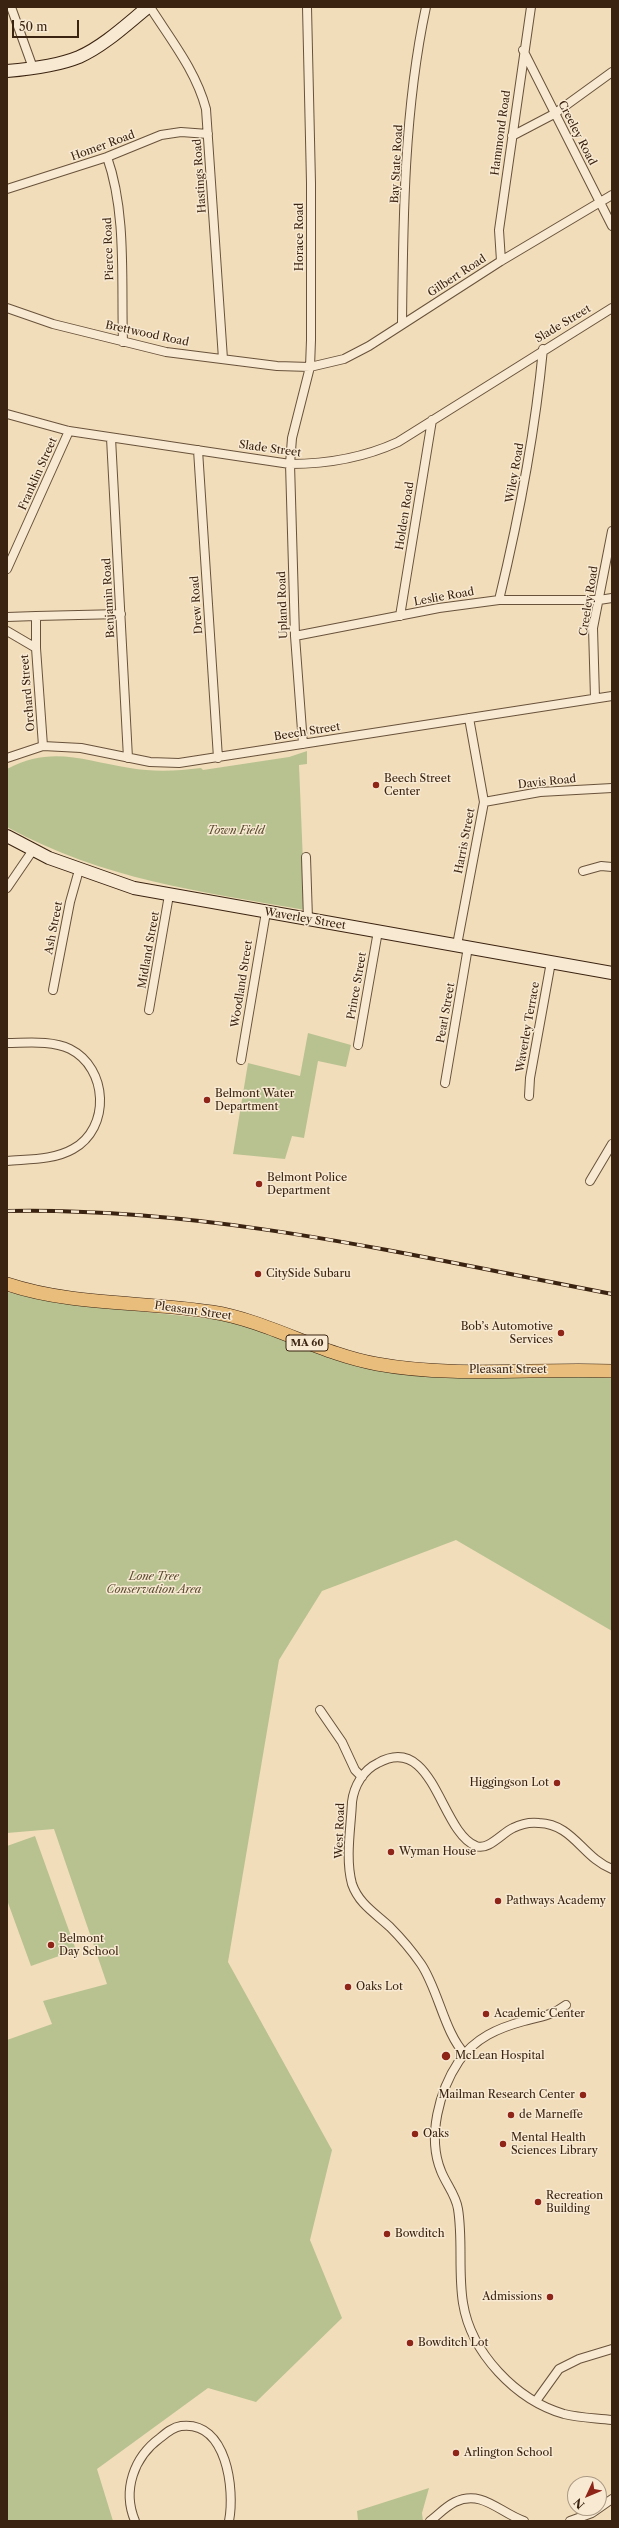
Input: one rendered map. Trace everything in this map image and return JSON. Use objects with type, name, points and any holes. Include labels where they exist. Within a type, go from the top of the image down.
[{"type":"main road","name":"Pleasant Street","points":[[7,1284],[50,1295],[214,1312],[251,1322],[336,1354],[377,1364],[428,1370],[612,1371]]},
{"type":"street","points":[[11,7],[34,68]]},
{"type":"street","points":[[7,71],[34,68],[78,57],[93,49],[149,7]]},
{"type":"street","name":"Hastings Road","points":[[149,7],[189,67],[201,91],[208,134],[223,359]]},
{"type":"street","name":"Horace Road","points":[[290,464],[292,438],[310,367],[311,183],[306,7]]},
{"type":"street","name":"Bay State Road","points":[[402,324],[403,235],[412,87],[426,7]]},
{"type":"street","name":"Hammond Road","points":[[500,261],[499,230],[523,50],[531,7]]},
{"type":"street","name":"Creeley Road","points":[[523,50],[554,114],[612,226]]},
{"type":"street","points":[[512,136],[554,114],[612,72]]},
{"type":"street","name":"Homer Road","points":[[7,189],[107,157],[162,135],[181,132],[208,134]]},
{"type":"street","name":"Pierce Road","points":[[107,157],[115,179],[120,219],[123,342]]},
{"type":"street","name":"Gilbert Road","points":[[310,367],[344,359],[369,346],[500,261],[612,195]]},
{"type":"street","name":"Brettwood Road","points":[[7,308],[53,324],[166,352],[277,366],[310,367]]},
{"type":"street","name":"Slade Street","points":[[7,414],[69,431],[111,438],[290,464],[320,464],[376,452],[398,442],[544,349],[612,308]]},
{"type":"street","name":"Wiley Road","points":[[499,600],[516,532],[536,418],[544,349]]},
{"type":"street","name":"Holden Road","points":[[400,616],[432,420]]},
{"type":"street","name":"Franklin Street","points":[[7,569],[69,431]]},
{"type":"street","name":"Benjamin Road","points":[[111,438],[128,758]]},
{"type":"street","name":"Drew Road","points":[[198,450],[218,758]]},
{"type":"street","name":"Upland Road","points":[[290,464],[295,636],[303,744]]},
{"type":"street","name":"Creeley Road","points":[[595,698],[592,653],[593,628],[612,531]]},
{"type":"street","name":"Leslie Road","points":[[295,636],[439,608],[499,600],[599,600],[612,598]]},
{"type":"street","points":[[7,617],[121,614]]},
{"type":"street","points":[[36,616],[36,648]]},
{"type":"street","name":"Orchard Street","points":[[7,631],[36,648],[43,746]]},
{"type":"street","name":"Beech Street","points":[[7,758],[43,746],[80,748],[150,762],[179,763],[612,696]]},
{"type":"street","name":"Harris Street","points":[[462,946],[484,802],[469,718]]},
{"type":"street","name":"Davis Road","points":[[484,802],[540,792],[612,788]]},
{"type":"street","name":"Waverley Street","points":[[7,836],[33,850],[79,870],[121,884],[169,895],[612,973]]},
{"type":"street","points":[[7,888],[33,850]]},
{"type":"street","points":[[306,857],[308,919]]},
{"type":"street","points":[[583,871],[601,866],[612,866]]},
{"type":"street","name":"Ash Street","points":[[53,990],[70,902],[79,870]]},
{"type":"street","name":"Midland Street","points":[[149,1010],[169,895]]},
{"type":"street","name":"Woodland Street","points":[[241,1060],[266,912]]},
{"type":"street","name":"Prince Street","points":[[358,1045],[378,932]]},
{"type":"street","name":"Pearl Street","points":[[445,1083],[462,946]]},
{"type":"street","name":"Waverley Terrace","points":[[529,1096],[530,1078],[551,962]]},
{"type":"street","points":[[7,1043],[60,1045],[77,1053],[93,1069],[99,1086],[100,1102],[96,1124],[83,1141],[65,1153],[7,1161]]},
{"type":"street","points":[[590,1181],[612,1144]]},
{"type":"street","points":[[320,1710],[342,1742],[355,1770],[362,1777]]},
{"type":"street","name":"West Road","points":[[465,2054],[458,2045],[432,1983],[424,1968],[405,1943],[359,1898],[350,1871],[352,1802],[354,1792],[362,1777],[370,1767],[380,1761],[391,1758],[408,1760],[418,1766],[430,1779],[455,1824],[468,1841],[476,1846],[487,1845],[519,1826],[546,1823],[566,1831],[592,1856],[612,1869]]},
{"type":"street","points":[[566,2005],[541,2018],[492,2032],[465,2054],[455,2068],[440,2103],[434,2140],[441,2170],[458,2208],[464,2310],[475,2337],[491,2363],[517,2388],[536,2401],[569,2415],[612,2420]]},
{"type":"street","points":[[536,2401],[559,2368],[579,2359],[612,2349]]},
{"type":"street","points":[[135,2521],[130,2492],[137,2462],[148,2448],[165,2433],[176,2428],[187,2426],[198,2428],[208,2434],[222,2453],[230,2483],[229,2521]]},
{"type":"street","points":[[430,2521],[455,2502],[474,2498],[488,2501],[520,2520]]},
{"type":"street","points":[[570,2521],[592,2513],[612,2499]]},
{"type":"green space","name":"Town Field","points":[[307,751],[307,764],[299,765],[305,910],[190,889],[116,872],[80,860],[7,827],[7,769],[23,762],[54,756],[83,759],[130,768],[156,771],[201,768],[203,770],[289,757]]},
{"type":"green space","points":[[308,1033],[351,1045],[346,1067],[318,1061],[304,1138],[292,1136],[285,1159],[233,1154],[248,1063],[300,1076]]},
{"type":"green space","name":"Lone Tree Conservation Area","points":[[7,1292],[61,1303],[222,1320],[260,1331],[325,1356],[440,1376],[612,1377],[612,1631],[456,1540],[322,1591],[279,1660],[228,1962],[332,2150],[310,2240],[342,2318],[256,2402],[208,2388],[97,2469],[113,2521],[7,2521],[7,2040],[52,2024],[43,2001],[107,1984],[54,1829],[7,1833]]},
{"type":"green space","points":[[35,1836],[76,1950],[31,1966],[7,1900],[7,1846]]},
{"type":"green space","points":[[429,2488],[422,2513],[423,2521],[358,2521],[357,2511]]},
{"type":"railway","points":[[7,1211],[84,1212],[160,1217],[236,1225],[387,1250],[612,1294]]},
{"type":"place","name":"Beech Street Center","points":[[376,785]]},
{"type":"place","name":"Belmont Water Department","points":[[207,1100]]},
{"type":"place","name":"Belmont Police Department","points":[[259,1184]]},
{"type":"place","name":"CitySide Subaru","points":[[258,1274]]},
{"type":"place","name":"Bob’s Automotive Services","points":[[561,1333]]},
{"type":"place","name":"Higgingson Lot","points":[[557,1783]]},
{"type":"place","name":"Wyman House","points":[[391,1852]]},
{"type":"place","name":"Pathways Academy","points":[[498,1901]]},
{"type":"place","name":"Belmont Day School","points":[[51,1945]]},
{"type":"place","name":"Oaks Lot","points":[[348,1987]]},
{"type":"place","name":"Academic Center","points":[[486,2014]]},
{"type":"place","name":"McLean Hospital","points":[[446,2056]]},
{"type":"place","name":"Mailman Research Center","points":[[583,2095]]},
{"type":"place","name":"de Marneffe","points":[[511,2115]]},
{"type":"place","name":"Oaks","points":[[415,2134]]},
{"type":"place","name":"Mental Health Sciences Library","points":[[503,2144]]},
{"type":"place","name":"Recreation Building","points":[[538,2202]]},
{"type":"place","name":"Bowditch","points":[[387,2234]]},
{"type":"place","name":"Admissions","points":[[550,2297]]},
{"type":"place","name":"Bowditch Lot","points":[[410,2343]]},
{"type":"place","name":"Arlington School","points":[[456,2453]]}]
